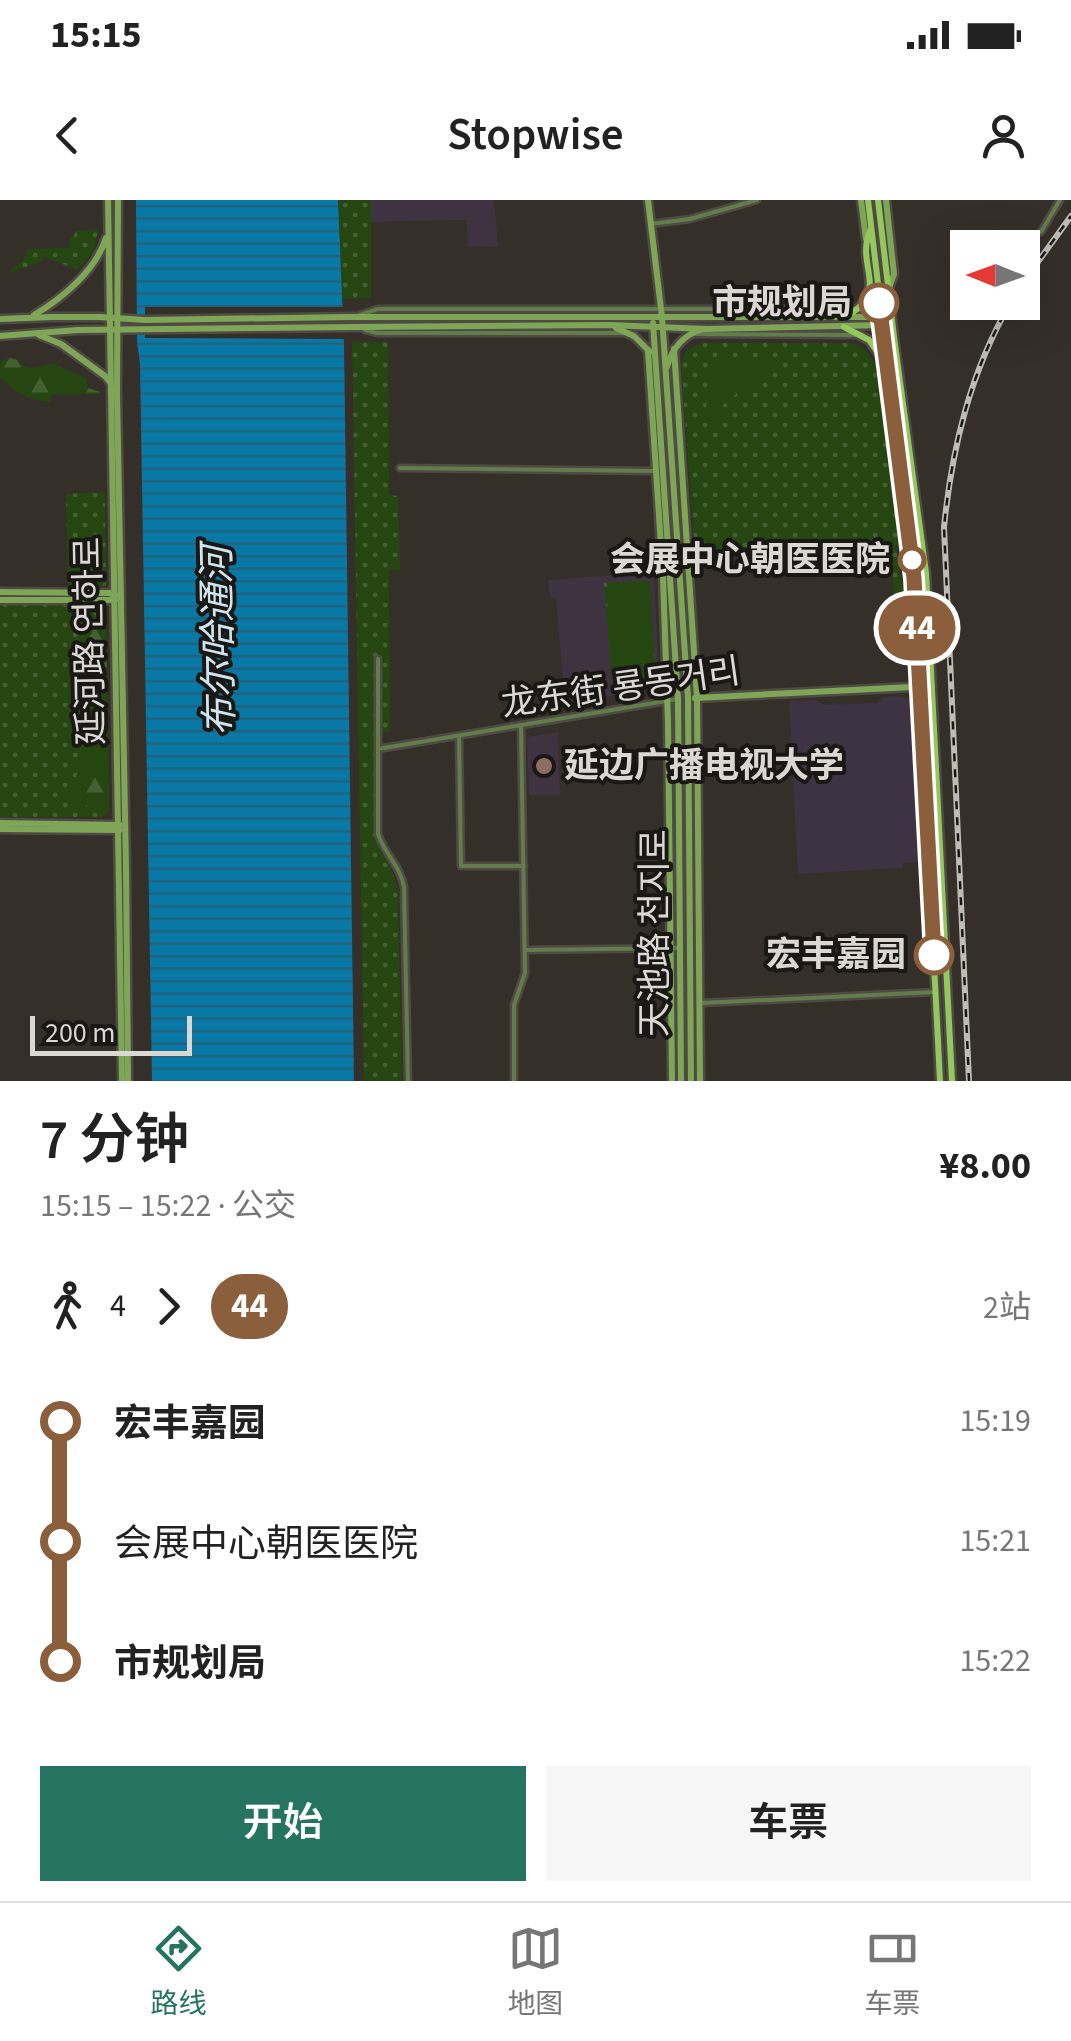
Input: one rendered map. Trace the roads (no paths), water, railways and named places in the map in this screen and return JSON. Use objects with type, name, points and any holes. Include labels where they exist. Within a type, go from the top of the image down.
[{"type":"main road","name":"延河路 연하로","points":[[108,200],[117,412],[116,597],[126,827],[125,1081]]},
{"type":"main road","name":"延河路 연하로","points":[[113,318],[118,200]]},
{"type":"main road","name":"天池路 천지로","points":[[648,200],[666,377],[663,576],[681,1081]]},
{"type":"main road","points":[[864,200],[871,228],[912,559],[940,1081]]},
{"type":"main road","points":[[843,323],[870,290],[864,200]]},
{"type":"main road","points":[[882,200],[888,289],[924,558],[952,1081]]},
{"type":"main road","points":[[866,239],[871,228]]},
{"type":"main road","points":[[30,318],[50,306],[92,266],[102,252],[108,232]]},
{"type":"main road","points":[[0,336],[145,325],[352,317],[843,323],[875,346],[886,366]]},
{"type":"main road","points":[[0,319],[113,318],[145,325],[352,327],[610,325],[658,319],[706,329],[892,321]]},
{"type":"main road","name":"天池路 천지로","points":[[658,319],[655,358],[669,576],[688,698],[672,1081]]},
{"type":"main road","points":[[610,325],[628,333],[655,358]]},
{"type":"main road","points":[[666,377],[674,349],[691,334],[706,329]]},
{"type":"main road","name":"延河路 연하로","points":[[114,330],[110,382],[125,1081]]},
{"type":"main road","points":[[33,332],[67,348],[110,382]]},
{"type":"main road","name":"天池路 천지로","points":[[674,349],[689,569],[691,1081]]},
{"type":"main road","name":"天池路 천지로","points":[[648,350],[679,585],[688,698],[700,1081]]},
{"type":"main road","points":[[886,366],[897,364]]},
{"type":"main road","points":[[679,585],[689,569]]},
{"type":"main road","points":[[0,596],[116,597]]},
{"type":"main road","name":"龙东街 룡동거리","points":[[688,698],[932,686]]},
{"type":"main road","points":[[0,826],[126,827]]},
{"type":"street","points":[[651,224],[690,220],[757,200]]},
{"type":"street","points":[[1040,232],[1060,200]]},
{"type":"street","points":[[658,319],[858,308]]},
{"type":"street","points":[[352,327],[377,333],[628,333]]},
{"type":"street","points":[[691,334],[862,335]]},
{"type":"street","points":[[400,468],[665,471]]},
{"type":"street","points":[[378,659],[378,834],[404,888],[408,1081]]},
{"type":"street","name":"龙东街 룡동거리","points":[[378,750],[688,698]]},
{"type":"street","points":[[514,1081],[514,1005],[525,973],[521,725]]},
{"type":"street","points":[[459,736],[461,866],[524,866]]},
{"type":"street","points":[[525,950],[675,948]]},
{"type":"street","points":[[700,1003],[936,992]]},
{"type":"water","name":"布尔哈通河","points":[[136,200],[338,200],[344,344],[354,1081],[152,1081]]},
{"type":"railway","points":[[1040,259],[1071,216]]},
{"type":"railway","points":[[969,1081],[944,527],[965,411],[1002,320]]},
{"type":"place","name":"市规划局","points":[[879,303]]},
{"type":"place","name":"会展中心朝医医院","points":[[912,560]]},
{"type":"place","name":"延边广播电视大学","points":[[544,766]]},
{"type":"place","name":"宏丰嘉园","points":[[934,955]]}]
